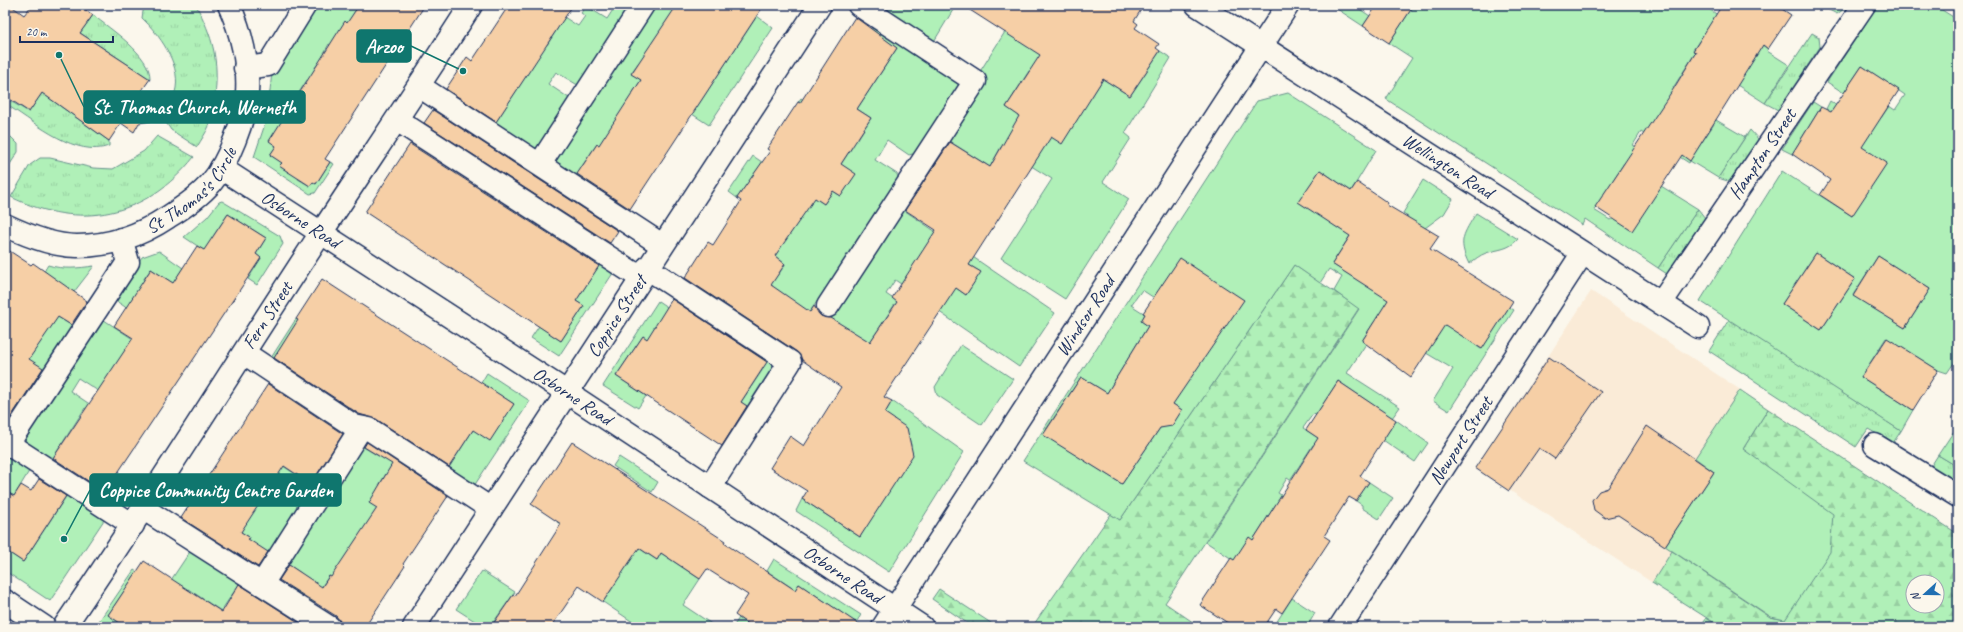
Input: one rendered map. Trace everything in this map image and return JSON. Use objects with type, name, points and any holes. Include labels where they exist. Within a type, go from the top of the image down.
[{"type":"street","name":"St Thomas's Circle","points":[[5,225],[52,243],[76,246],[100,244],[139,233],[156,225],[195,199],[211,183],[221,168],[241,119],[247,94],[246,68],[235,18],[229,5]]},
{"type":"street","points":[[246,68],[268,65],[305,5]]},
{"type":"street","name":"Fern Street","points":[[64,627],[138,517],[321,233],[397,120],[471,5]]},
{"type":"street","points":[[540,164],[643,5]]},
{"type":"street","name":"Coppice Street","points":[[414,627],[820,5]]},
{"type":"street","points":[[828,306],[975,81],[859,5]]},
{"type":"street","name":"Wellington Road","points":[[1197,5],[1582,254],[1698,327]]},
{"type":"street","name":"Windsor Road","points":[[883,627],[1003,440],[1288,5]]},
{"type":"street","name":"Hampton Street","points":[[1661,303],[1864,5]]},
{"type":"street","points":[[419,86],[662,245]]},
{"type":"street","points":[[397,120],[790,362],[710,487]]},
{"type":"street","name":"Osborne Road","points":[[221,168],[568,393],[922,627]]},
{"type":"street","points":[[121,239],[128,262],[6,443],[262,584],[328,627]]},
{"type":"street","name":"Newport Street","points":[[1340,627],[1582,254]]},
{"type":"street","points":[[244,353],[354,426],[369,430],[491,509]]},
{"type":"street","points":[[262,584],[362,428]]},
{"type":"street","points":[[1875,446],[1958,496]]},
{"type":"street","points":[[5,601],[44,627]]},
{"type":"shaded area","points":[[1591,291],[1958,534],[1958,627],[1721,627],[1475,468]]},
{"type":"green space","points":[[144,5],[196,5],[211,38],[216,71],[215,96],[210,122],[197,147],[171,130],[165,121],[173,101],[176,88],[175,69],[167,50],[155,32],[142,18]]},
{"type":"green space","points":[[315,5],[359,5],[354,13],[359,31],[345,22],[337,50],[329,44],[324,53],[332,58],[327,67],[319,62],[314,69],[325,77],[318,87],[307,80],[289,108],[299,115],[270,155],[282,162],[280,166],[288,172],[300,175],[298,179],[310,186],[313,182],[316,184],[330,162],[334,164],[315,193],[310,194],[254,157],[267,118],[272,72]]},
{"type":"green space","points":[[616,5],[635,5],[581,87],[556,72],[548,84],[572,100],[536,155],[492,128],[536,60],[534,38],[547,45],[559,26],[553,10],[578,26],[585,16],[581,13],[586,6],[607,19]]},
{"type":"green space","points":[[652,5],[699,5],[656,74],[639,62],[631,73],[641,80],[632,94],[614,154],[597,144],[580,169],[596,180],[589,191],[548,164]]},
{"type":"green space","points":[[891,5],[956,5],[933,43],[886,12]]},
{"type":"green space","points":[[1022,5],[1124,5],[1088,102],[1103,79],[1130,96],[1160,51],[1171,58],[1125,133],[1131,138],[1103,182],[1129,199],[1065,299],[1001,258],[1052,179],[1001,147],[990,167],[949,141],[926,178],[915,202],[908,197],[986,78],[979,73]],"holes":[[[1029,71],[1084,107],[1036,127],[1006,107]]]},
{"type":"green space","points":[[1331,5],[1357,5],[1358,8],[1370,16],[1363,26]]},
{"type":"green space","points":[[1414,5],[1703,5],[1789,65],[1765,103],[1737,85],[1708,28],[1693,50],[1701,56],[1694,55],[1673,88],[1717,116],[1716,120],[1745,137],[1718,178],[1690,161],[1689,163],[1641,132],[1633,145],[1638,148],[1659,185],[1624,163],[1594,210],[1610,220],[1661,186],[1698,209],[1658,268],[1585,219],[1582,225],[1386,99],[1412,58],[1389,43]],"holes":[[[1670,95],[1714,124],[1690,160]]]},
{"type":"green space","points":[[1829,5],[1850,5],[1837,14],[1827,9]]},
{"type":"green space","points":[[1878,5],[1934,5],[1958,20],[1958,357],[1947,373],[1938,370],[1886,338],[1861,377],[1913,410],[1901,431],[1700,301],[1782,171],[1852,216],[1840,133],[1846,123],[1826,109],[1830,101],[1857,120],[1866,108],[1881,118],[1889,106],[1895,110],[1905,95],[1862,66],[1844,93],[1827,82]],"holes":[[[1816,253],[1855,279],[1821,330],[1782,304]],[[1878,256],[1930,289],[1905,328],[1853,295]]]},
{"type":"green space","points":[[93,15],[119,35],[137,52],[149,70],[150,79],[80,33]]},
{"type":"green space","points":[[757,16],[773,28],[709,125],[692,114]]},
{"type":"green space","points":[[875,23],[966,83],[920,152],[909,155],[887,140],[875,160],[897,174],[899,184],[822,302],[818,300],[785,348],[701,293],[707,284],[764,299],[773,286],[754,274],[779,274],[785,264],[770,252],[758,169],[737,198],[729,192],[753,156],[824,204],[833,191],[841,196],[841,164],[853,146],[836,127],[798,102],[801,98],[859,137],[871,118],[857,109],[897,48],[871,30]]},
{"type":"green space","points":[[1812,33],[1819,37],[1820,47],[1778,110],[1765,103]]},
{"type":"green space","points":[[42,93],[109,141],[109,146],[96,148],[83,147],[57,137],[10,107],[5,98],[29,112]]},
{"type":"green space","points":[[1288,93],[1376,150],[1351,191],[1320,170],[1299,202],[1345,232],[1366,201],[1371,203],[1332,264],[1352,276],[1399,230],[1408,216],[1403,213],[1423,180],[1453,199],[1444,214],[1425,228],[1390,285],[1481,349],[1509,307],[1514,310],[1449,411],[1433,401],[1453,369],[1374,322],[1362,341],[1366,344],[1347,373],[1400,407],[1392,418],[1338,381],[1316,415],[1313,414],[1303,428],[1357,463],[1352,471],[1313,445],[1290,480],[1287,478],[1278,493],[1330,527],[1276,504],[1253,540],[1287,595],[1206,542],[1359,309],[1334,291],[1342,277],[1329,269],[1320,283],[1294,265],[1120,520],[1023,461],[1257,101]],"holes":[[[1142,290],[1162,303],[1173,404],[1182,410],[1160,428],[1122,484],[1043,434],[1081,377],[1107,393],[1148,326],[1141,321],[1145,314],[1131,305]]]},
{"type":"green space","points":[[1813,102],[1821,107],[1792,154],[1782,149]]},
{"type":"green space","points":[[1750,130],[1759,140],[1731,182],[1718,178]]},
{"type":"green space","points":[[5,131],[18,144],[18,152],[5,172]]},
{"type":"green space","points":[[157,136],[194,157],[175,177],[155,193],[133,205],[110,212],[87,215],[62,214],[37,208],[11,197],[30,165],[40,158],[50,158],[93,168],[113,169],[144,151]]},
{"type":"green space","points":[[222,201],[280,236],[283,244],[257,285],[248,279],[261,258],[256,254],[266,238],[228,214],[214,235],[208,253],[184,237],[207,217],[219,202]]},
{"type":"green space","points":[[901,208],[1055,313],[1019,367],[922,300],[956,288],[966,295],[980,272],[951,253],[907,288],[895,280],[886,294],[914,313],[913,315],[895,304],[870,342],[816,338]]},
{"type":"green space","points":[[1698,209],[1705,218],[1667,274],[1658,268]]},
{"type":"green space","points":[[1476,213],[1518,239],[1515,243],[1484,254],[1469,264],[1463,249],[1463,243],[1465,232]]},
{"type":"green space","points":[[159,251],[183,268],[179,274],[187,292],[151,269],[143,280],[179,303],[162,331],[113,299],[142,257]]},
{"type":"green space","points":[[602,261],[615,270],[559,356],[531,338],[539,326],[561,341],[584,306],[576,301]]},
{"type":"green space","points":[[48,265],[65,268],[94,266],[74,292],[40,281],[46,272],[44,271]]},
{"type":"green space","points":[[1294,265],[1359,308],[1165,603],[1200,627],[1032,627],[1111,514],[1120,520]]},
{"type":"green space","points":[[658,301],[667,307],[653,343],[643,336],[616,376],[646,396],[638,408],[603,386]]},
{"type":"green space","points":[[58,317],[77,329],[21,413],[5,402],[5,361],[14,349]]},
{"type":"green space","points":[[101,318],[133,339],[109,398],[78,378],[70,391],[100,411],[97,416],[85,408],[49,464],[19,442]]},
{"type":"green space","points":[[1730,318],[1901,431],[1893,443],[1868,429],[1856,447],[1709,351]]},
{"type":"green space","points":[[296,319],[306,325],[285,341],[271,363],[269,361]]},
{"type":"green space","points":[[755,345],[780,362],[751,409],[741,402],[763,369],[747,359]]},
{"type":"green space","points":[[961,345],[1013,379],[982,425],[937,395],[935,387]]},
{"type":"green space","points":[[487,373],[530,401],[474,486],[448,469],[473,430],[514,404],[481,383]]},
{"type":"green space","points":[[1740,390],[1768,409],[1743,449],[1833,514],[1830,552],[1785,620],[1771,617],[1665,546],[1714,472],[1695,458]]},
{"type":"green space","points":[[892,401],[964,452],[889,572],[796,511],[802,499],[860,537],[911,445],[909,438],[885,413]]},
{"type":"green space","points":[[1768,409],[1958,534],[1958,627],[1721,627],[1652,583],[1672,551],[1770,617],[1785,620],[1753,457],[1743,449]]},
{"type":"green space","points":[[1396,420],[1428,443],[1415,462],[1383,440]]},
{"type":"green space","points":[[1954,431],[1958,433],[1958,467],[1938,455]]},
{"type":"green space","points":[[360,445],[380,457],[387,447],[415,466],[411,473],[391,477],[386,474],[379,485],[395,496],[344,586],[329,576],[322,586],[338,597],[320,594],[312,606],[289,592],[301,573],[284,562]]},
{"type":"green space","points":[[5,451],[31,468],[14,496],[5,491]]},
{"type":"green space","points":[[1938,455],[1958,467],[1958,483],[1931,466]]},
{"type":"green space","points":[[619,457],[658,482],[652,492],[613,466]]},
{"type":"green space","points":[[274,460],[315,487],[271,556],[262,550],[251,568],[226,552],[232,543],[249,537],[241,532]]},
{"type":"green space","points":[[1369,482],[1393,498],[1379,519],[1362,508],[1362,505],[1356,501]]},
{"type":"green space","points":[[580,488],[634,545],[657,560],[661,553],[700,579],[683,605],[716,627],[640,627],[603,602],[616,583],[576,534],[557,522]]},
{"type":"green space","points":[[69,492],[106,517],[50,601],[5,571],[5,550],[23,562]]},
{"type":"green space","points":[[193,547],[242,580],[221,611],[188,589],[181,600],[165,589]]},
{"type":"green space","points":[[774,559],[861,615],[853,627],[842,613],[799,584],[795,590],[767,571]]},
{"type":"green space","points":[[134,570],[137,572],[108,615],[126,627],[95,627]]},
{"type":"green space","points":[[482,571],[515,592],[490,627],[484,627],[456,609]]},
{"type":"green space","points":[[939,589],[997,627],[973,627],[932,599]]},
{"type":"green space","points":[[1292,598],[1315,613],[1307,627],[1276,627],[1276,623]]},
{"type":"green space","points":[[739,618],[752,627],[733,627]]},
{"type":"green space","points":[[1706,618],[1721,627],[1700,627]]},
{"type":"building","points":[[5,5],[10,5],[24,15],[32,5],[78,5],[93,15],[80,33],[150,79],[140,93],[153,102],[148,109],[151,121],[139,123],[134,132],[121,123],[109,141],[42,93],[29,112],[5,96]]},
{"type":"building","points":[[359,5],[425,5],[325,159],[330,162],[316,184],[313,182],[310,186],[279,166],[282,163],[270,155],[276,146],[269,141],[345,21],[347,23]]},
{"type":"building","points":[[509,5],[573,5],[496,122],[446,89],[467,57],[472,61]]},
{"type":"building","points":[[677,5],[764,5],[630,209],[577,174],[597,144],[599,145],[641,80],[631,74]]},
{"type":"building","points":[[962,5],[1144,5],[1134,21],[1138,24],[1135,28],[1159,44],[1156,48],[1160,51],[1130,96],[1103,79],[1062,144],[1051,137],[969,265],[981,272],[966,295],[956,288],[884,397],[892,401],[885,413],[907,428],[913,455],[860,537],[802,499],[807,491],[770,468],[790,436],[804,446],[841,387],[802,360],[797,352],[685,278],[708,242],[713,245],[741,201],[737,198],[770,151],[767,149],[798,102],[800,103],[855,17],[897,48],[857,109],[871,118],[841,164],[856,174],[841,196],[833,191],[824,204],[815,198],[775,256],[785,264],[771,285],[810,312],[814,306],[821,316],[831,318],[870,342],[897,302],[892,298],[936,230],[905,210],[950,142],[990,167],[1019,116],[1006,107],[1040,55]]},
{"type":"building","points":[[1377,5],[1414,5],[1389,43],[1363,26]]},
{"type":"building","points":[[1722,5],[1776,5],[1791,15],[1768,49],[1763,45],[1690,161],[1682,155],[1632,231],[1595,207],[1674,88],[1696,52],[1693,51]]},
{"type":"building","points":[[1862,66],[1899,90],[1862,147],[1887,163],[1852,216],[1820,195],[1830,180],[1792,154],[1821,107],[1831,112]]},
{"type":"building","points":[[433,110],[618,231],[610,243],[424,123]]},
{"type":"building","points":[[410,144],[599,266],[576,301],[584,306],[561,341],[365,212]]},
{"type":"building","points":[[1320,170],[1351,191],[1357,182],[1388,203],[1387,205],[1439,236],[1430,249],[1513,301],[1482,349],[1445,325],[1411,377],[1362,341],[1388,300],[1332,264],[1350,236],[1298,202]]},
{"type":"building","points":[[228,214],[266,238],[256,254],[261,258],[105,492],[53,458],[133,338],[114,326],[151,269],[173,283],[197,246],[204,250]]},
{"type":"building","points":[[5,248],[31,265],[33,263],[87,301],[71,325],[58,317],[29,359],[43,368],[5,426]]},
{"type":"building","points":[[1816,253],[1855,279],[1821,330],[1782,304]]},
{"type":"building","points":[[1878,256],[1930,289],[1905,328],[1853,296]]},
{"type":"building","points":[[1180,258],[1244,300],[1173,404],[1182,410],[1172,426],[1160,428],[1122,484],[1043,435],[1081,377],[1107,393],[1148,326],[1141,321],[1145,314],[1143,313]]},
{"type":"building","points":[[322,279],[514,404],[490,441],[473,430],[449,467],[376,419],[359,414],[274,358],[298,320],[296,319]]},
{"type":"building","points":[[672,299],[767,362],[741,402],[747,406],[722,446],[616,376],[643,336],[647,339]]},
{"type":"building","points":[[1887,338],[1938,370],[1913,410],[1861,377]]},
{"type":"building","points":[[1549,357],[1601,392],[1555,459],[1539,448],[1509,491],[1475,468]]},
{"type":"building","points":[[1338,381],[1396,420],[1360,476],[1369,482],[1356,501],[1349,497],[1324,536],[1330,540],[1282,613],[1276,609],[1264,627],[1234,627],[1200,605],[1231,558],[1234,560],[1249,537],[1253,540],[1318,438],[1306,430]]},
{"type":"building","points":[[268,384],[343,434],[311,484],[284,466],[241,532],[249,537],[248,539],[268,552],[258,567],[181,518]]},
{"type":"building","points":[[1647,426],[1714,472],[1665,546],[1618,515],[1605,518],[1594,510],[1592,500],[1599,491],[1608,488]]},
{"type":"building","points":[[367,442],[448,496],[403,564],[405,566],[365,627],[341,627],[340,621],[336,616],[279,580],[289,565],[322,587],[329,576],[331,577],[377,508],[369,503],[392,464],[364,447]]},
{"type":"building","points":[[572,442],[725,541],[724,543],[795,590],[799,584],[863,627],[752,627],[735,615],[748,595],[707,569],[700,579],[661,553],[657,560],[639,548],[603,602],[579,586],[551,627],[491,627],[513,595],[515,596],[561,524],[531,504]]},
{"type":"building","points":[[39,479],[66,496],[23,562],[5,550],[5,491],[14,496],[21,485],[31,491]]},
{"type":"building","points":[[144,561],[222,612],[239,584],[306,627],[126,627],[108,615]]},
{"type":"place","name":"St. Thomas Church, Werneth","points":[[59,55]]},
{"type":"place","name":"Arzoo","points":[[463,71]]},
{"type":"place","name":"Coppice Community Centre Garden","points":[[64,539]]}]
